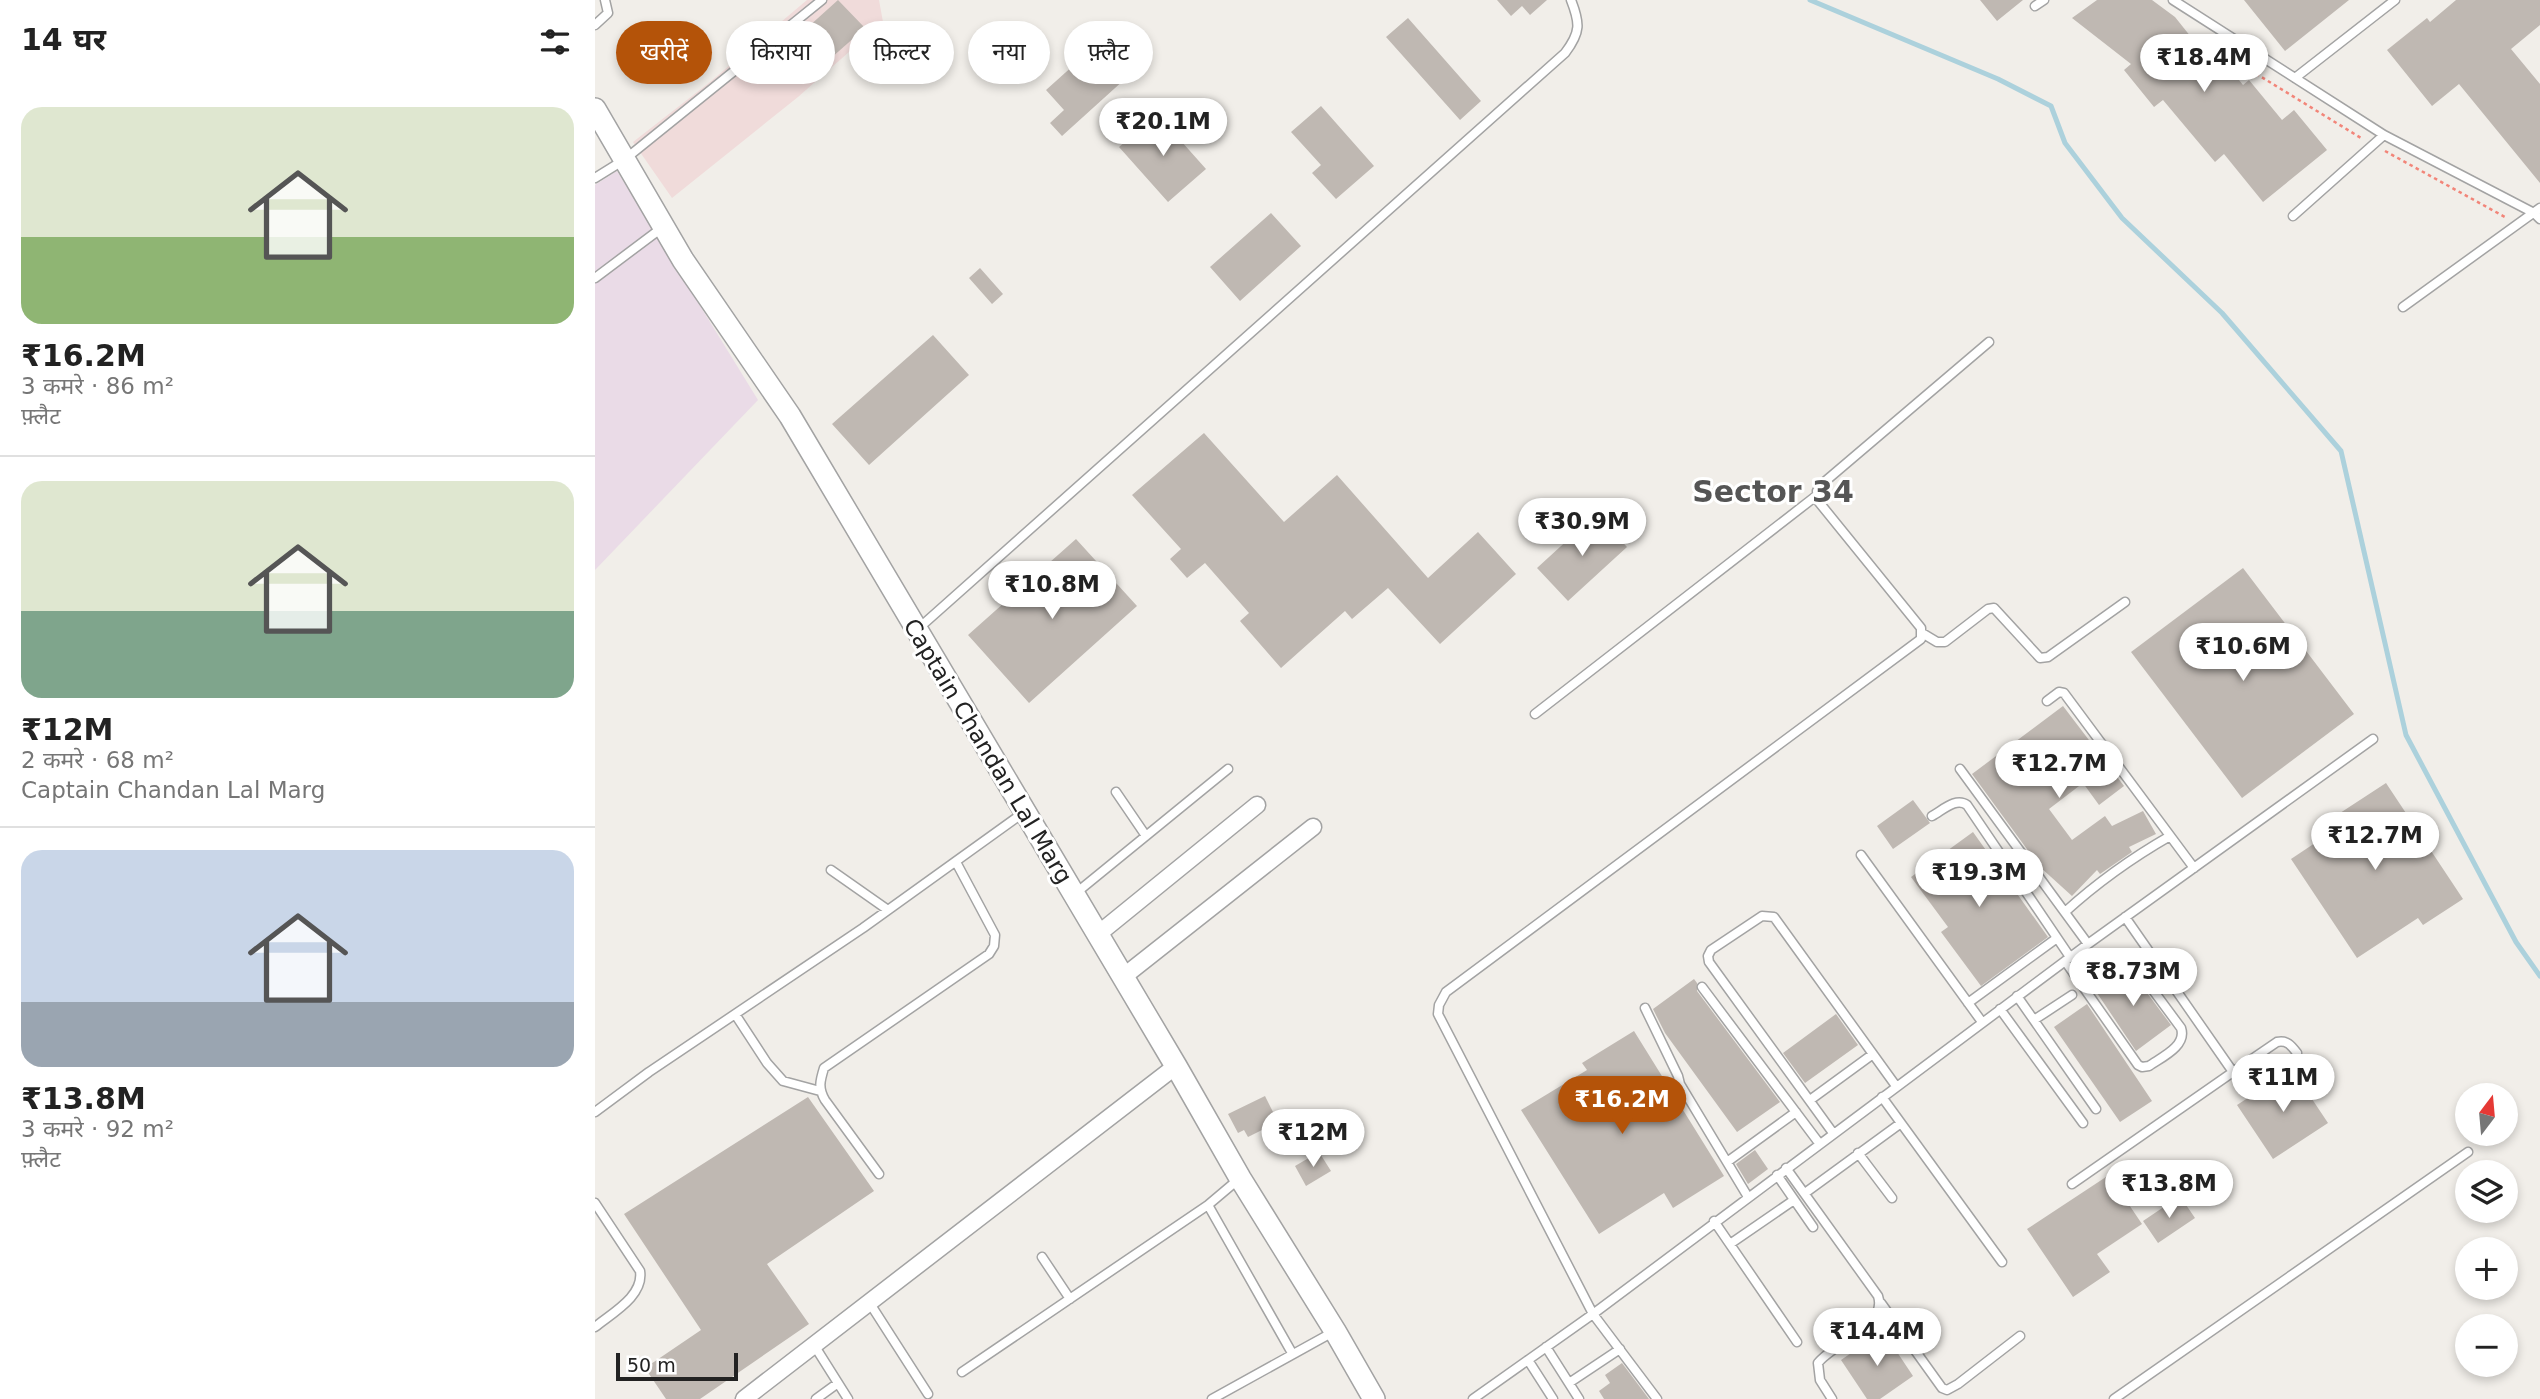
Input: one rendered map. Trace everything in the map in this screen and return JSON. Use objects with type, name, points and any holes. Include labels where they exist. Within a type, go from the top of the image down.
[{"type":"street","name":"Captain Chandan Lal Marg","points":[[595,109],[697,281],[790,415],[1240,1178],[1374,1399]]},
{"type":"street","points":[[1097,935],[1257,805]]},
{"type":"street","points":[[1123,977],[1313,827]]},
{"type":"street","points":[[744,1399],[1176,1066]]},
{"type":"lane","points":[[595,25],[608,13],[604,0]]},
{"type":"lane","points":[[595,178],[624,160],[822,0]]},
{"type":"lane","points":[[916,630],[1565,52],[1577,32],[1578,19],[1571,0]]},
{"type":"lane","points":[[2035,6],[2044,0]]},
{"type":"lane","points":[[2173,0],[2384,135],[2538,214],[2403,307]]},
{"type":"lane","points":[[2295,78],[2395,0]]},
{"type":"lane","points":[[2293,216],[2384,135]]},
{"type":"lane","points":[[595,278],[663,227]]},
{"type":"lane","points":[[1535,714],[1817,496],[1822,484],[1989,342]]},
{"type":"lane","points":[[1657,1399],[1593,1314],[1438,1014],[1441,999],[1446,992],[1920,639],[1921,628],[1818,501],[1817,496]]},
{"type":"lane","points":[[1922,633],[1937,642],[1945,642],[1988,609],[1994,608],[2040,658],[2048,657],[2125,602]]},
{"type":"lane","points":[[2047,701],[2059,692],[2064,693],[2194,868]]},
{"type":"lane","points":[[1472,1399],[1593,1314],[2088,944],[2374,739]]},
{"type":"lane","points":[[1074,895],[1228,769]]},
{"type":"lane","points":[[1960,769],[2088,944]]},
{"type":"lane","points":[[1116,792],[1146,836]]},
{"type":"lane","points":[[1932,817],[1956,802],[1968,805],[2057,938],[2080,983],[2138,1065],[2149,1066],[2182,1042],[2184,1035],[2181,1028],[2127,955],[2118,954],[2080,983]]},
{"type":"lane","points":[[595,1112],[1025,812]]},
{"type":"lane","points":[[2065,912],[2099,881],[2170,836]]},
{"type":"lane","points":[[1861,855],[1982,1022]]},
{"type":"lane","points":[[879,1174],[820,1091],[820,1081],[824,1068],[989,954],[994,946],[995,935],[956,862]]},
{"type":"lane","points":[[831,870],[888,910]]},
{"type":"lane","points":[[1833,1133],[1709,962],[1711,950],[1762,916],[1774,917],[1896,1086]]},
{"type":"lane","points":[[2126,917],[2233,1072]]},
{"type":"lane","points":[[1968,1003],[2057,938]]},
{"type":"lane","points":[[1702,987],[1819,1143]]},
{"type":"lane","points":[[2034,1020],[2072,995]]},
{"type":"lane","points":[[2017,996],[2096,1109]]},
{"type":"lane","points":[[1645,1008],[1680,1084],[1748,1196]]},
{"type":"lane","points":[[2000,1009],[2083,1123]]},
{"type":"lane","points":[[735,1014],[767,1063],[783,1081],[820,1091]]},
{"type":"lane","points":[[2072,1184],[2277,1042],[2290,1044],[2297,1053]]},
{"type":"lane","points":[[1810,1100],[1873,1054]]},
{"type":"lane","points":[[1882,1097],[2003,1262]]},
{"type":"lane","points":[[1727,1163],[1796,1112]]},
{"type":"lane","points":[[1805,1193],[1901,1123]]},
{"type":"lane","points":[[2114,1399],[2468,1152]]},
{"type":"lane","points":[[1858,1153],[1892,1198]]},
{"type":"lane","points":[[1786,1168],[1942,1388],[1947,1390],[1958,1384],[2020,1336]]},
{"type":"lane","points":[[1777,1175],[1813,1227]]},
{"type":"lane","points":[[962,1372],[1208,1205],[1240,1178]]},
{"type":"lane","points":[[1730,1244],[1794,1199]]},
{"type":"lane","points":[[595,1203],[640,1271],[642,1280],[630,1298],[595,1327]]},
{"type":"lane","points":[[1208,1205],[1292,1353]]},
{"type":"lane","points":[[1714,1221],[1797,1342]]},
{"type":"lane","points":[[1042,1257],[1070,1298]]},
{"type":"lane","points":[[869,1302],[928,1394]]},
{"type":"lane","points":[[1832,1399],[1820,1380],[1818,1363],[1874,1320],[1881,1303]]},
{"type":"lane","points":[[1212,1399],[1335,1331]]},
{"type":"lane","points":[[814,1345],[848,1399]]},
{"type":"lane","points":[[1546,1347],[1579,1399]]},
{"type":"lane","points":[[1569,1383],[1620,1349]]},
{"type":"lane","points":[[1528,1360],[1553,1399]]},
{"type":"lane","points":[[816,1399],[838,1383]]},
{"type":"path","points":[[2250,71],[2365,140]]},
{"type":"path","points":[[2379,148],[2506,218]]},
{"type":"shaded area","points":[[807,0],[879,0],[883,21],[849,21],[849,52],[835,64],[835,21],[782,21]]},
{"type":"shaded area","points":[[726,68],[726,84],[813,84],[672,198],[633,142],[707,84],[712,84],[712,80]]},
{"type":"shaded area","points":[[617,171],[758,400],[595,570],[595,185]]},
{"type":"building","points":[[838,0],[858,21],[849,21],[849,42],[835,55],[835,21],[815,21]]},
{"type":"building","points":[[1497,0],[1547,0],[1530,15],[1522,6],[1511,16]]},
{"type":"building","points":[[1980,0],[2023,0],[1997,21]]},
{"type":"building","points":[[2097,0],[2152,0],[2175,17],[2215,67],[2223,60],[2243,85],[2249,80],[2282,120],[2294,110],[2327,150],[2263,202],[2224,154],[2215,162],[2163,100],[2154,107],[2124,70],[2131,64],[2072,18]]},
{"type":"building","points":[[2244,0],[2349,0],[2285,51]]},
{"type":"building","points":[[2456,0],[2540,0],[2540,25],[2511,49],[2540,84],[2540,183],[2459,84],[2432,106],[2387,50],[2427,18],[2430,22]]},
{"type":"building","points":[[1408,18],[1481,101],[1460,120],[1386,37]]},
{"type":"building","points":[[1064,74],[1064,84],[1119,84],[1062,136],[1050,123],[1064,110],[1046,90]]},
{"type":"building","points":[[1321,106],[1374,166],[1336,199],[1312,173],[1321,165],[1291,132]]},
{"type":"building","points":[[1157,114],[1206,169],[1168,202],[1119,147]]},
{"type":"building","points":[[1271,213],[1301,246],[1240,301],[1210,267]]},
{"type":"building","points":[[980,268],[1003,294],[992,304],[969,278]]},
{"type":"building","points":[[933,335],[969,375],[869,465],[832,424]]},
{"type":"building","points":[[1204,433],[1284,522],[1337,475],[1428,578],[1478,532],[1516,574],[1440,644],[1388,588],[1352,619],[1345,611],[1281,668],[1240,621],[1249,613],[1205,563],[1187,578],[1170,559],[1181,549],[1132,495]]},
{"type":"building","points":[[1596,514],[1627,547],[1568,601],[1537,568]]},
{"type":"building","points":[[1076,539],[1137,606],[1029,703],[968,635]]},
{"type":"building","points":[[2243,568],[2354,714],[2242,798],[2131,652]]},
{"type":"building","points":[[2063,706],[2124,786],[2099,805],[2083,783],[2049,809],[2072,840],[2105,816],[2112,826],[2143,811],[2156,834],[2129,847],[2132,852],[2100,874],[2097,870],[2072,896],[2040,867],[1972,774]]},
{"type":"building","points":[[2386,783],[2463,899],[2423,925],[2418,918],[2357,958],[2291,859],[2321,839],[2314,830]]},
{"type":"building","points":[[1913,800],[1930,823],[1893,849],[1877,826]]},
{"type":"building","points":[[1973,832],[2048,937],[1981,986],[1941,932],[1948,927],[1911,877]]},
{"type":"building","points":[[2127,966],[2171,1025],[2136,1051],[2095,990]]},
{"type":"building","points":[[1694,979],[1697,991],[1780,1102],[1737,1132],[1665,1033],[1653,1009]]},
{"type":"building","points":[[2087,1004],[2152,1101],[2120,1122],[2054,1027]]},
{"type":"building","points":[[1836,1014],[1858,1045],[1805,1083],[1783,1053]]},
{"type":"building","points":[[1634,1031],[1724,1176],[1673,1208],[1664,1193],[1599,1234],[1521,1110],[1587,1070],[1582,1063]]},
{"type":"building","points":[[2292,1069],[2328,1123],[2273,1159],[2237,1105]]},
{"type":"building","points":[[1265,1096],[1278,1122],[1248,1137],[1244,1130],[1238,1133],[1228,1114]]},
{"type":"building","points":[[808,1097],[874,1191],[767,1264],[809,1324],[700,1399],[666,1399],[645,1368],[701,1330],[624,1214]]},
{"type":"building","points":[[1755,1150],[1768,1169],[1748,1184],[1736,1164]]},
{"type":"building","points":[[1319,1152],[1331,1171],[1306,1186],[1295,1166]]},
{"type":"building","points":[[2109,1175],[2142,1224],[2097,1254],[2110,1272],[2073,1297],[2027,1229]]},
{"type":"building","points":[[2180,1196],[2195,1218],[2158,1243],[2143,1221]]},
{"type":"building","points":[[1883,1331],[1913,1376],[1880,1399],[1867,1399],[1841,1360]]},
{"type":"building","points":[[1622,1363],[1649,1399],[1604,1399],[1599,1391],[1610,1383],[1605,1375]]},
{"type":"waterway","points":[[1810,0],[1998,79],[2051,106],[2065,143],[2122,218],[2222,313],[2341,451],[2406,735],[2516,942],[2540,976]]},
{"type":"district","name":"Sector 34","points":[[1773,492]]}]
